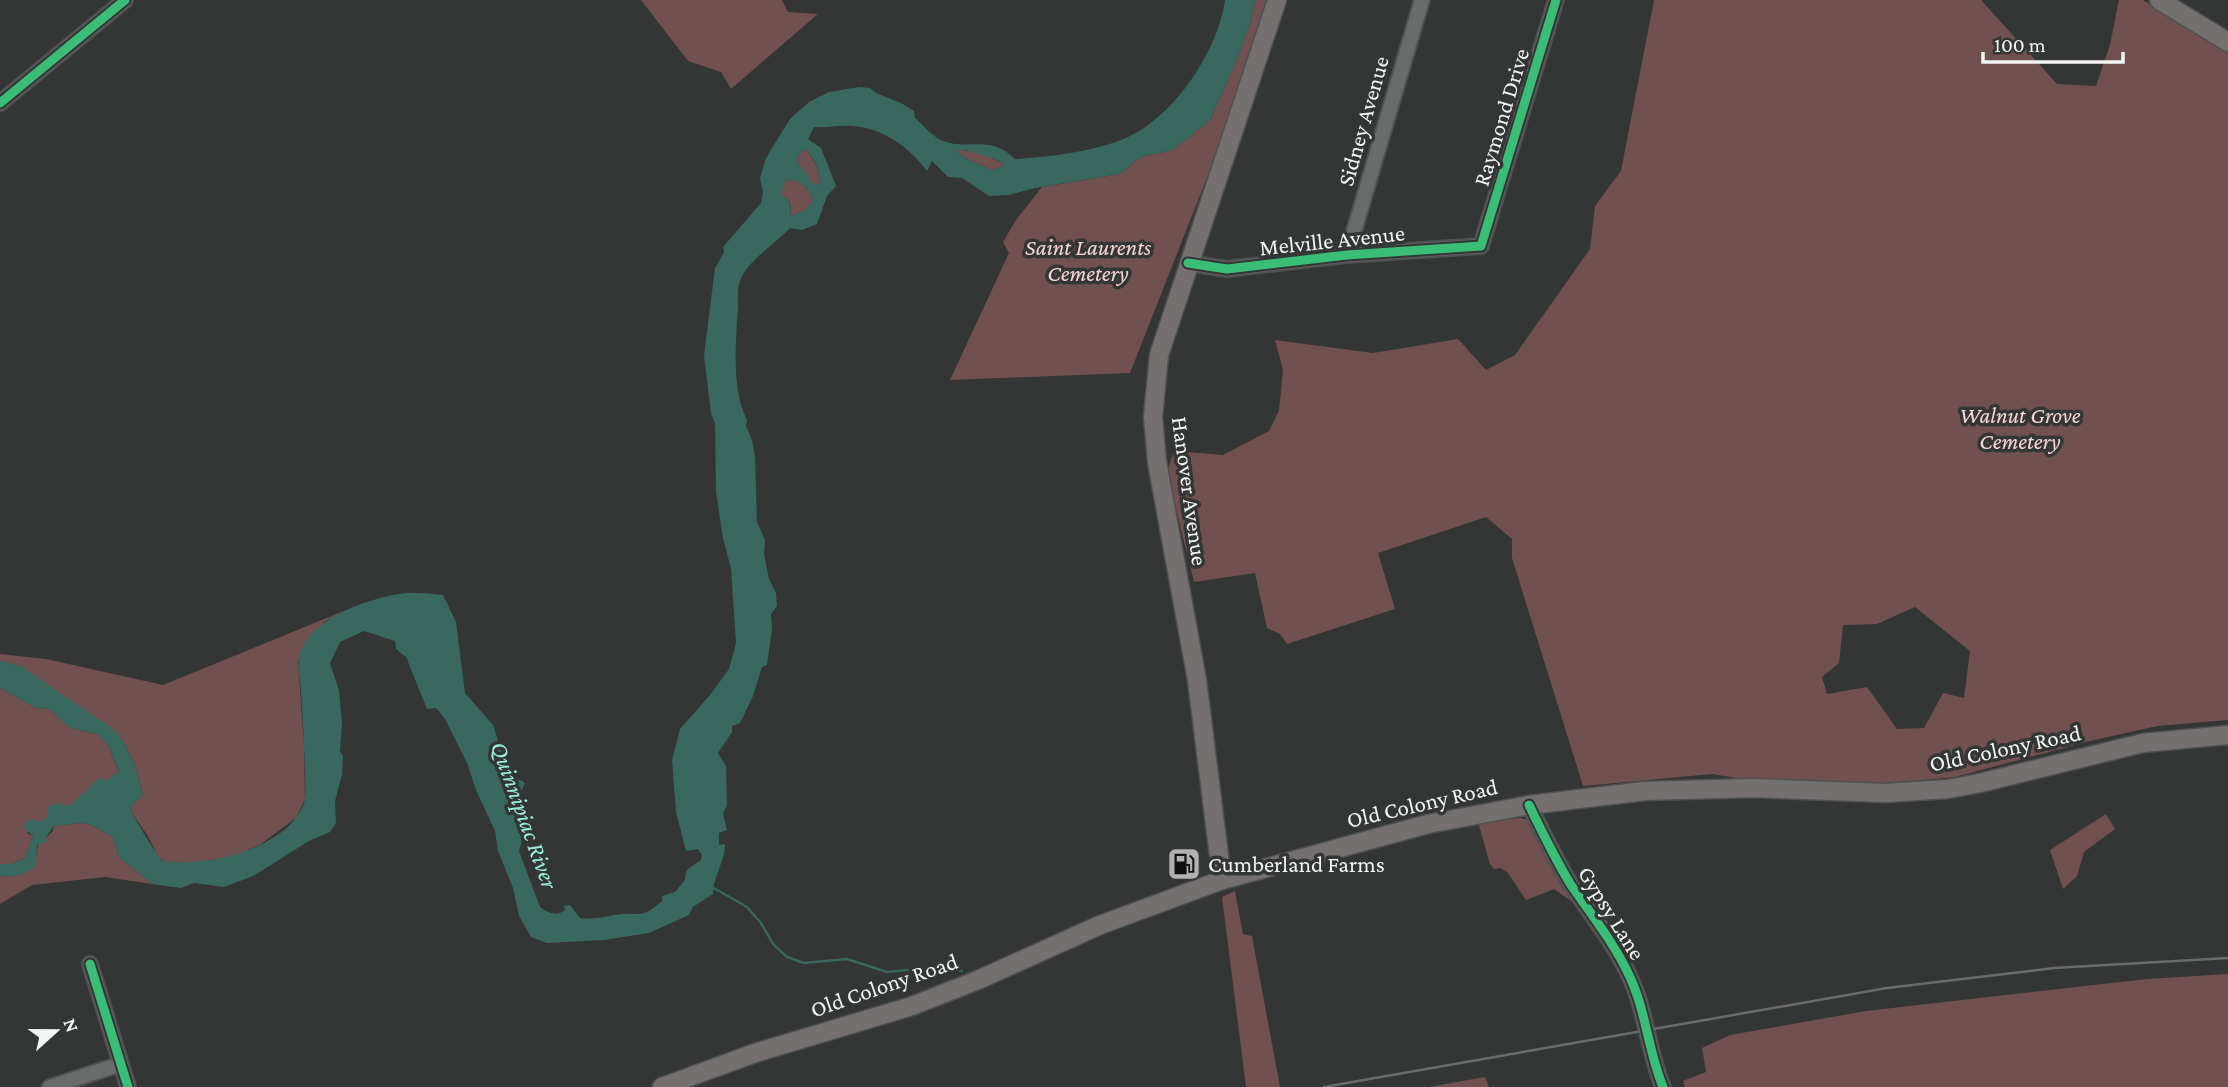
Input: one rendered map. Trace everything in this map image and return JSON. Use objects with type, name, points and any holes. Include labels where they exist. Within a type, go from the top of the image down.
[{"type":"main road","name":"Hanover Avenue","points":[[1222,880],[1197,680],[1159,477],[1153,417],[1159,355],[1277,0]]},
{"type":"main road","points":[[2159,0],[2228,41]]},
{"type":"main road","name":"Old Colony Road","points":[[663,1087],[754,1053],[912,1006],[978,980],[1096,927],[1222,880],[1417,827],[1529,804],[1683,789],[1753,788],[1886,793],[1938,790],[1980,783],[2143,743],[2228,735]]},
{"type":"street","points":[[0,103],[125,0]]},
{"type":"street","name":"Sidney Avenue","points":[[1347,256],[1422,0]]},
{"type":"street","name":"Raymond Drive","points":[[1481,246],[1556,0]]},
{"type":"street","name":"Melville Avenue","points":[[1188,263],[1227,270],[1347,256],[1481,246]]},
{"type":"street","name":"Gypsy Lane","points":[[1529,804],[1554,857],[1620,957],[1630,978],[1644,1019],[1651,1055],[1663,1087]]},
{"type":"street","points":[[90,964],[128,1087]]},
{"type":"street","points":[[50,1087],[121,1064]]},
{"type":"green space","points":[[641,0],[782,0],[788,12],[818,14],[731,89],[721,72],[688,61]]},
{"type":"green space","name":"Saint Laurents Cemetery","points":[[1255,0],[1267,0],[1225,132],[1130,373],[950,380],[1009,253],[1003,242],[1016,220],[1042,187],[1120,174],[1140,157],[1173,150],[1210,120],[1238,57],[1251,21]]},
{"type":"green space","name":"Walnut Grove Cemetery","points":[[1654,0],[1981,0],[2057,84],[2096,86],[2110,45],[2119,0],[2143,0],[2228,53],[2228,720],[2157,726],[1955,777],[1879,784],[1755,781],[1712,774],[1583,786],[1512,558],[1512,539],[1486,517],[1378,553],[1395,609],[1287,644],[1280,634],[1267,628],[1255,573],[1194,582],[1167,472],[1174,451],[1223,455],[1269,431],[1279,411],[1283,370],[1275,340],[1373,353],[1458,339],[1486,370],[1515,355],[1590,249],[1595,206],[1621,171]],"holes":[[[1915,607],[1970,651],[1964,698],[1943,693],[1924,728],[1897,729],[1867,687],[1827,694],[1822,677],[1839,663],[1843,625],[1877,624]]]},
{"type":"green space","points":[[807,150],[819,174],[819,183],[815,185],[799,166],[797,157]]},
{"type":"green space","points":[[955,150],[981,154],[1005,165],[992,170],[965,158]]},
{"type":"green space","points":[[793,180],[806,187],[813,200],[804,211],[790,216],[790,203],[780,193],[786,181]]},
{"type":"green space","points":[[346,610],[324,622],[298,661],[305,799],[296,818],[261,844],[234,856],[193,863],[165,862],[158,857],[148,836],[131,812],[132,805],[143,794],[134,763],[121,738],[21,666],[0,661],[0,654],[46,659],[163,685]]},
{"type":"green space","points":[[0,688],[36,708],[49,709],[70,728],[98,734],[108,745],[119,772],[70,807],[47,817],[27,833],[33,836],[25,858],[12,864],[0,864]]},
{"type":"green space","points":[[2106,814],[2115,829],[2084,852],[2077,876],[2063,889],[2050,850]]},
{"type":"green space","points":[[1520,818],[1528,820],[1581,908],[1554,889],[1526,900],[1508,873],[1501,868],[1494,869],[1490,864],[1478,822]]},
{"type":"green space","points":[[80,823],[92,825],[113,837],[119,857],[152,884],[105,877],[32,885],[0,904],[0,876],[19,875],[35,866],[38,845],[53,831],[54,826]]},
{"type":"green space","points":[[1235,891],[1243,934],[1252,936],[1280,1087],[1246,1087],[1222,897]]},
{"type":"green space","points":[[2228,974],[2228,1087],[1685,1087],[1683,1081],[1706,1072],[1702,1048],[1730,1035],[1866,1011],[2147,979]]},
{"type":"green space","points":[[1485,1077],[1489,1087],[1429,1087]]},
{"type":"shaded area","points":[[1225,0],[1255,0],[1251,21],[1238,57],[1210,120],[1173,150],[1140,157],[1120,174],[1009,195],[989,196],[962,178],[948,177],[932,161],[927,171],[904,147],[874,130],[852,126],[814,127],[808,139],[821,148],[836,186],[827,196],[817,224],[802,230],[790,228],[753,261],[738,287],[737,380],[755,456],[757,522],[765,540],[764,554],[769,579],[776,593],[777,606],[771,614],[772,629],[767,665],[762,667],[753,696],[740,723],[732,726],[732,732],[718,753],[726,766],[727,806],[723,813],[727,830],[719,833],[719,845],[725,844],[713,894],[693,907],[689,915],[649,933],[604,940],[547,943],[531,937],[519,916],[513,888],[498,851],[495,831],[467,763],[445,719],[436,708],[427,709],[406,657],[396,649],[395,641],[364,631],[340,642],[330,663],[339,690],[342,724],[340,752],[343,756],[342,775],[335,801],[336,823],[330,832],[309,841],[253,876],[224,887],[194,883],[181,888],[152,884],[119,857],[113,837],[92,825],[80,823],[54,826],[46,837],[47,842],[37,845],[36,866],[19,875],[0,876],[0,864],[12,864],[25,858],[33,836],[24,828],[25,822],[33,819],[40,822],[47,817],[47,808],[55,803],[70,806],[99,778],[108,780],[119,771],[108,745],[98,734],[70,728],[49,709],[36,708],[0,688],[0,661],[21,666],[113,729],[121,738],[134,763],[143,794],[132,805],[131,812],[163,861],[218,859],[237,854],[273,838],[299,814],[305,799],[305,786],[299,660],[313,633],[326,622],[358,605],[392,595],[420,593],[443,595],[456,622],[465,693],[493,725],[510,778],[525,784],[518,796],[520,815],[526,827],[519,851],[540,907],[556,914],[565,910],[564,906],[570,905],[580,918],[589,919],[639,914],[654,907],[662,901],[662,896],[675,892],[685,880],[688,870],[701,860],[702,855],[698,849],[686,851],[676,812],[672,760],[680,729],[729,669],[736,643],[731,569],[716,492],[715,423],[711,414],[704,355],[715,268],[724,252],[723,247],[761,203],[763,192],[760,178],[766,158],[790,119],[809,102],[829,92],[870,88],[914,111],[915,118],[931,133],[951,143],[996,147],[1015,159],[1089,149],[1130,136],[1163,112],[1192,78],[1204,59],[1221,19]],"holes":[[[807,150],[816,165],[819,174],[819,183],[816,185],[799,166],[797,157]],[[966,150],[991,157],[1005,165],[992,170],[956,151]],[[793,180],[803,185],[813,200],[804,211],[790,216],[790,203],[781,193],[786,181]]]},
{"type":"waterway","points":[[712,887],[747,907],[761,923],[773,944],[787,957],[804,963],[847,959],[887,972],[939,967],[962,971]]},
{"type":"railway","points":[[1324,1087],[1887,988],[2054,968],[2228,958]]},
{"type":"cycle path","points":[[0,103],[125,0]]},
{"type":"cycle path","points":[[1188,263],[1227,269],[1347,255],[1481,246],[1556,0]]},
{"type":"cycle path","points":[[1529,805],[1565,875],[1629,975],[1663,1087]]},
{"type":"cycle path","points":[[90,964],[128,1087]]},
{"type":"place","name":"Cumberland Farms","points":[[1184,864]]},
{"type":"water label","name":"Quinnipiac River","points":[[525,815]]}]
